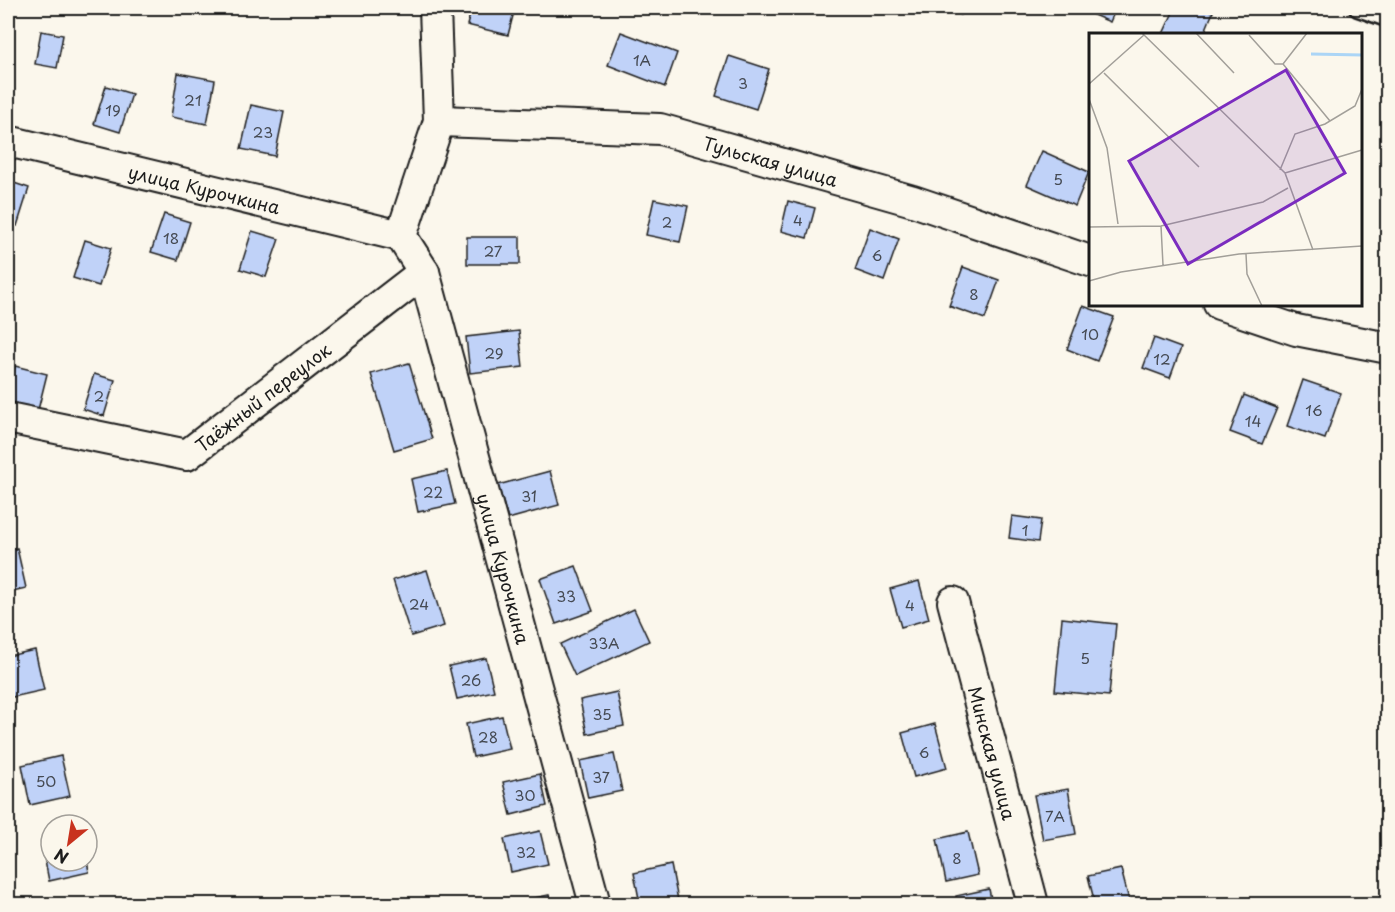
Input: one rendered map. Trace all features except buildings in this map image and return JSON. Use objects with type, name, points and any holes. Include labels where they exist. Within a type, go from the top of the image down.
[{"type":"street","points":[[402,236],[439,121],[435,8]]},
{"type":"street","name":"Тульская улица","points":[[439,121],[660,129],[913,201],[1089,261]]},
{"type":"street","name":"улица Курочкина","points":[[8,141],[402,236],[424,272],[595,904]]},
{"type":"street","name":"Таёжный переулок","points":[[8,418],[187,455],[424,272]]},
{"type":"street","points":[[1225,306],[1296,330],[1388,348]]},
{"type":"street","name":"Минская улица","points":[[953,602],[1033,904]]},
{"type":"lane","points":[[1357,8],[1388,19]]}]
